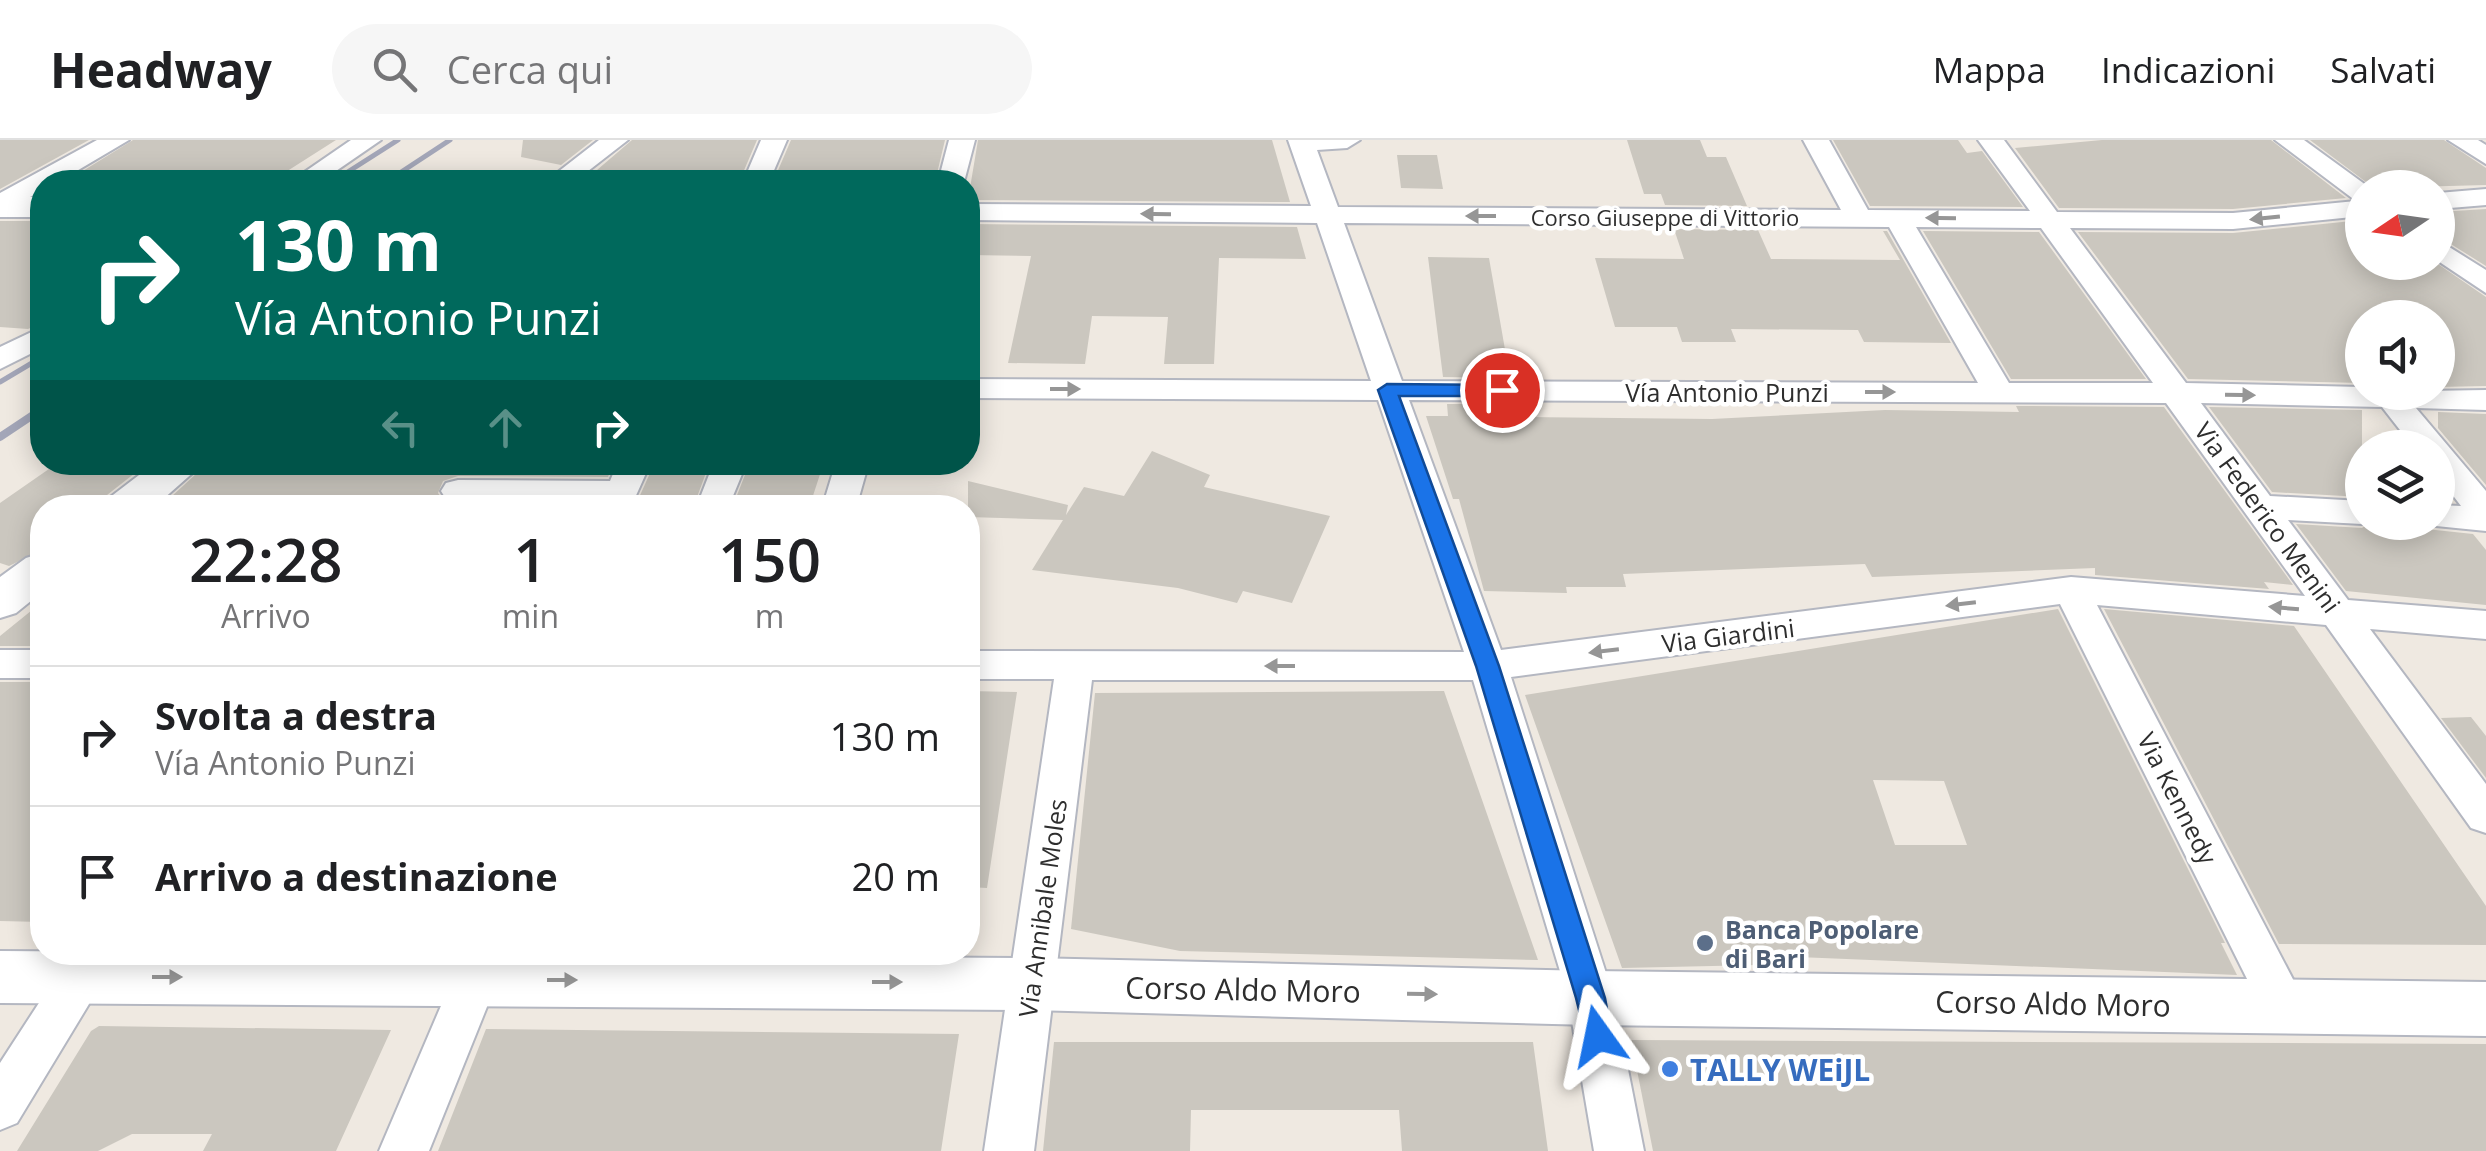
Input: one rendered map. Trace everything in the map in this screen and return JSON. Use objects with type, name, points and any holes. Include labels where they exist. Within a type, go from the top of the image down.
[{"type":"street","points":[[63,170],[116,140]]},
{"type":"street","points":[[322,170],[368,140]]},
{"type":"street","points":[[574,170],[615,140]]},
{"type":"street","points":[[761,170],[774,140]]},
{"type":"street","points":[[954,170],[962,140]]},
{"type":"street","points":[[1347,140],[1302,142],[1488,666],[1590,998],[1619,1151]]},
{"type":"street","points":[[1816,140],[1859,218]]},
{"type":"street","points":[[2288,140],[2345,182]]},
{"type":"street","points":[[2462,140],[2486,156]]},
{"type":"street","name":"Via Federico Menini","points":[[2001,141],[2049,219],[2486,816]]},
{"type":"street","points":[[0,206],[30,189]]},
{"type":"street","points":[[2455,200],[2486,197]]},
{"type":"street","points":[[0,206],[30,207]]},
{"type":"street","name":"Corso Giuseppe di Vittorio","points":[[980,212],[2233,222],[2345,210]]},
{"type":"street","points":[[1896,218],[2000,392]]},
{"type":"street","points":[[2455,261],[2486,284]]},
{"type":"street","name":"Vía Antonio Punzi","points":[[980,388],[2345,397]]},
{"type":"street","name":"Vía Antonio Punzi","points":[[2455,399],[2486,400]]},
{"type":"street","points":[[2401,410],[2417,430]]},
{"type":"street","points":[[141,495],[167,475]]},
{"type":"street","points":[[453,495],[473,475]]},
{"type":"street","points":[[548,495],[622,492],[630,475]]},
{"type":"street","points":[[2455,477],[2486,516]]},
{"type":"street","points":[[2261,506],[2345,511]]},
{"type":"street","points":[[2455,516],[2486,516]]},
{"type":"street","points":[[0,601],[30,578]]},
{"type":"street","name":"Via Giardini","points":[[980,665],[1488,666],[2071,590],[2486,625]]},
{"type":"street","name":"Via Kennedy","points":[[2071,590],[2284,1006]]},
{"type":"street","points":[[0,664],[30,664]]},
{"type":"street","name":"Via Annibale Moles","points":[[1009,1151],[1076,665]]},
{"type":"street","name":"Corso Aldo Moro","points":[[0,977],[83,965]]},
{"type":"street","points":[[0,1106],[89,965]]},
{"type":"street","name":"Corso Aldo Moro","points":[[286,965],[481,966],[1590,998],[2486,1009]]},
{"type":"street","points":[[404,1151],[481,966]]},
{"type":"building","points":[[0,140],[89,140],[30,170],[0,189]]},
{"type":"building","points":[[133,140],[336,140],[289,170],[84,170]]},
{"type":"building","points":[[523,140],[593,140],[561,165],[521,157]]},
{"type":"building","points":[[632,140],[757,140],[744,170],[597,170]]},
{"type":"building","points":[[791,140],[945,140],[938,170],[778,170]]},
{"type":"building","points":[[978,140],[1272,140],[1290,202],[980,200],[980,170],[973,170]]},
{"type":"building","points":[[1627,140],[1700,140],[1707,157],[1726,157],[1747,206],[1665,205],[1661,194],[1644,194]]},
{"type":"building","points":[[1833,140],[1958,140],[1967,153],[1982,151],[2023,207],[1870,206]]},
{"type":"building","points":[[2102,140],[2271,140],[2345,198],[2233,209],[2059,208],[2015,148]]},
{"type":"building","points":[[2310,140],[2444,140],[2486,168],[2486,185],[2455,186],[2455,170],[2350,170]]},
{"type":"building","points":[[1397,155],[1437,155],[1443,189],[1401,188]]},
{"type":"building","points":[[2486,209],[2486,266],[2455,247],[2455,211]]},
{"type":"building","points":[[0,221],[30,221],[30,328],[0,327]]},
{"type":"building","points":[[2345,222],[2345,280],[2455,280],[2455,276],[2486,297],[2486,386],[2455,387],[2455,300],[2345,300],[2345,383],[2188,379],[2078,232],[2233,233]]},
{"type":"building","points":[[980,224],[1297,227],[1306,259],[1219,258],[1214,364],[1164,364],[1168,317],[1092,316],[1085,364],[1008,363],[1031,256],[980,255]]},
{"type":"building","points":[[1674,229],[1758,230],[1771,259],[1900,260],[1883,231],[1887,231],[1951,343],[1864,342],[1858,330],[1731,329],[1736,342],[1682,342],[1677,327],[1615,327],[1595,258],[1684,259]]},
{"type":"building","points":[[1923,231],[2039,232],[2146,379],[2011,379]]},
{"type":"building","points":[[1428,257],[1489,258],[1510,378],[1443,377]]},
{"type":"building","points":[[1447,404],[1514,404],[1516,417],[1712,419],[1885,410],[2019,412],[2016,406],[2164,407],[2293,585],[2264,582],[2269,589],[2095,575],[2095,568],[1872,577],[1865,564],[1623,574],[1626,587],[1566,587],[1567,593],[1484,591],[1459,499],[1453,499],[1426,416],[1448,416]]},
{"type":"building","points":[[2209,407],[2362,410],[2362,430],[2345,430],[2345,496],[2272,492]]},
{"type":"building","points":[[2438,412],[2486,414],[2486,485],[2455,448],[2455,430],[2438,428]]},
{"type":"building","points":[[1152,451],[1210,475],[1204,487],[1330,516],[1292,603],[1243,591],[1237,603],[1178,588],[1032,570],[1063,520],[980,517],[980,495],[968,495],[968,481],[1068,505],[1066,515],[1084,487],[1124,496]]},
{"type":"building","points":[[40,475],[132,475],[107,495],[30,495],[30,556],[9,566],[0,563],[0,503]]},
{"type":"building","points":[[195,475],[609,475],[458,476],[443,481],[439,495],[173,495]]},
{"type":"building","points":[[649,475],[705,475],[698,495],[640,495]]},
{"type":"building","points":[[745,475],[820,475],[813,495],[737,495]]},
{"type":"building","points":[[2296,524],[2345,527],[2345,540],[2455,540],[2455,532],[2473,534],[2486,550],[2486,605],[2346,591]]},
{"type":"building","points":[[2058,609],[2225,943],[2221,943],[2237,975],[1798,957],[1800,964],[1622,968],[1525,695]],"holes":[[[1873,780],[1944,781],[1967,845],[1895,845]]]},
{"type":"building","points":[[2104,609],[2294,626],[2486,906],[2486,945],[2279,944]]},
{"type":"building","points":[[30,612],[30,646],[0,646],[0,636]]},
{"type":"building","points":[[0,682],[30,682],[30,922],[0,921]]},
{"type":"building","points":[[980,691],[1017,692],[987,888],[980,888]]},
{"type":"building","points":[[1444,691],[1538,960],[1180,951],[1071,929],[1095,693]]},
{"type":"building","points":[[2471,717],[2486,736],[2486,778],[2441,718]]},
{"type":"building","points":[[99,1026],[391,1030],[336,1151],[203,1151],[212,1134],[132,1134],[98,1151],[17,1151],[91,1031]]},
{"type":"building","points":[[486,1029],[959,1034],[941,1151],[438,1151]]},
{"type":"building","points":[[1631,1040],[2486,1044],[2486,1151],[1653,1151]]},
{"type":"building","points":[[1054,1042],[1533,1042],[1548,1151],[1402,1151],[1399,1110],[1191,1110],[1190,1151],[1043,1151]]},
{"type":"railway","points":[[351,170],[398,140]]},
{"type":"railway","points":[[404,170],[450,140]]},
{"type":"railway","points":[[0,382],[30,364]]},
{"type":"railway","points":[[0,437],[30,417]]},
{"type":"place","name":"Banca Popolare di Bari","points":[[1705,943]]},
{"type":"place","name":"TALLY WEiJL","points":[[1670,1069]]},
{"type":"route","points":[[1502,390],[1387,390],[1488,666],[1590,998],[1598,1036]]}]
